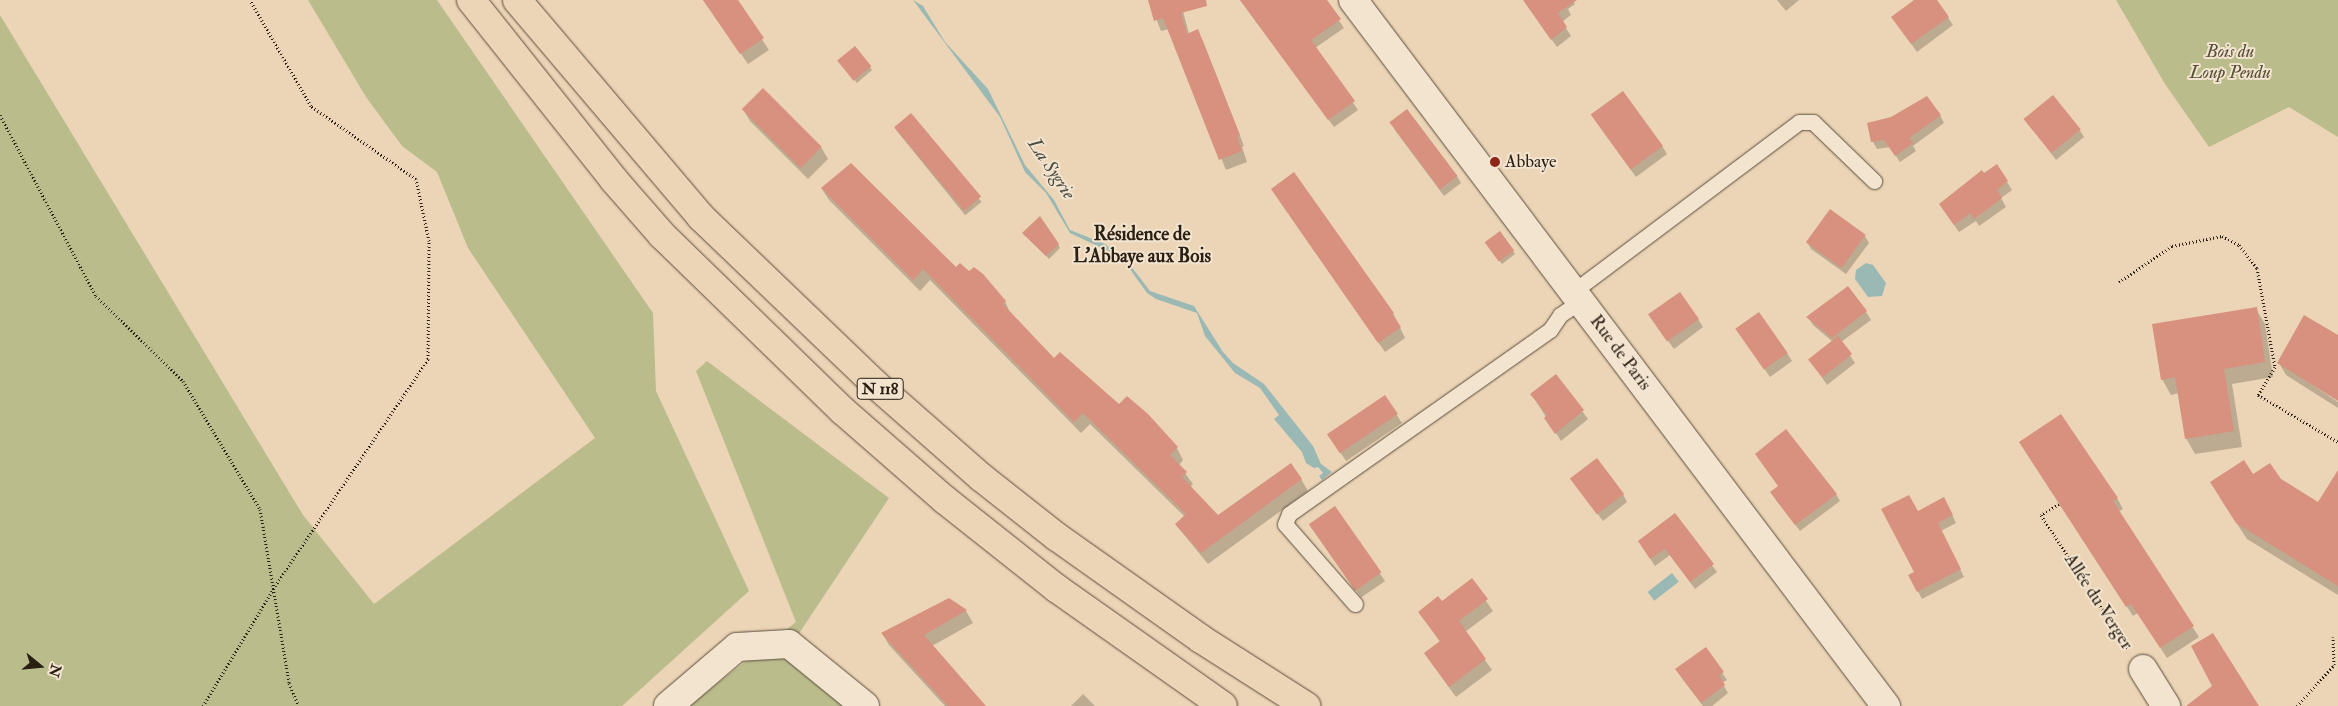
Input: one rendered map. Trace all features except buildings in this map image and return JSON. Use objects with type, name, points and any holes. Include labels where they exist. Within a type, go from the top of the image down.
[{"type":"highway","name":"N 118","points":[[471,0],[614,180],[662,235],[843,411],[945,500],[1056,588],[1223,706]]},
{"type":"highway","name":"N 118","points":[[517,0],[701,217],[875,384],[982,478],[1057,537],[1201,639],[1306,706]]},
{"type":"street","name":"Rue de Paris","points":[[1353,0],[1886,706]]},
{"type":"street","points":[[668,706],[737,647],[789,644],[865,706]]},
{"type":"street","name":"Allée du Verger","points":[[2143,669],[2166,706]]},
{"type":"lane","points":[[1355,604],[1285,524],[1289,514],[1550,330],[1577,296],[1799,122],[1813,122],[1874,181]]},
{"type":"path","points":[[203,706],[275,586],[428,359],[429,241],[416,179],[311,106],[250,0]]},
{"type":"path","points":[[0,115],[96,296],[183,381],[260,509],[275,586],[289,683],[299,706]]},
{"type":"path","points":[[2119,282],[2172,246],[2222,236],[2239,246],[2257,268],[2275,367],[2258,395],[2338,442]]},
{"type":"path","name":"Allée du Verger","points":[[2059,504],[2042,515],[2143,669]]},
{"type":"path","points":[[2297,706],[2334,665],[2333,637]]},
{"type":"green space","points":[[308,0],[437,0],[653,313],[656,391],[749,591],[622,706],[0,706],[0,15],[303,515],[374,604],[595,438],[468,248],[437,172],[402,146],[366,97]]},
{"type":"green space","name":"Bois du Loup Pendu","points":[[2116,0],[2338,0],[2338,137],[2289,107],[2209,147],[2165,84]]},
{"type":"green space","points":[[707,361],[889,498],[784,656],[846,706],[688,706],[796,622],[696,371]]},
{"type":"water","points":[[913,0],[923,6],[945,42],[988,89],[1025,165],[1054,200],[1070,230],[1105,244],[1127,261],[1150,291],[1194,306],[1223,352],[1233,363],[1264,384],[1313,446],[1321,464],[1332,472],[1322,480],[1319,476],[1323,473],[1318,467],[1314,468],[1306,463],[1302,452],[1274,419],[1279,415],[1260,388],[1235,373],[1205,336],[1197,313],[1156,299],[1147,293],[1127,265],[1110,252],[1070,233],[1046,193],[1025,172],[1000,117]]},
{"type":"water","points":[[1866,263],[1873,265],[1886,283],[1882,296],[1868,297],[1855,279],[1856,270]]},
{"type":"water","points":[[1672,573],[1679,582],[1654,601],[1648,592]]},
{"type":"place","name":"Abbaye","points":[[1495,162]]},
{"type":"district","name":"Résidence de L'Abbaye aux Bois","points":[[1142,246]]},
{"type":"water label","name":"La Sygrie","points":[[1051,169]]}]
